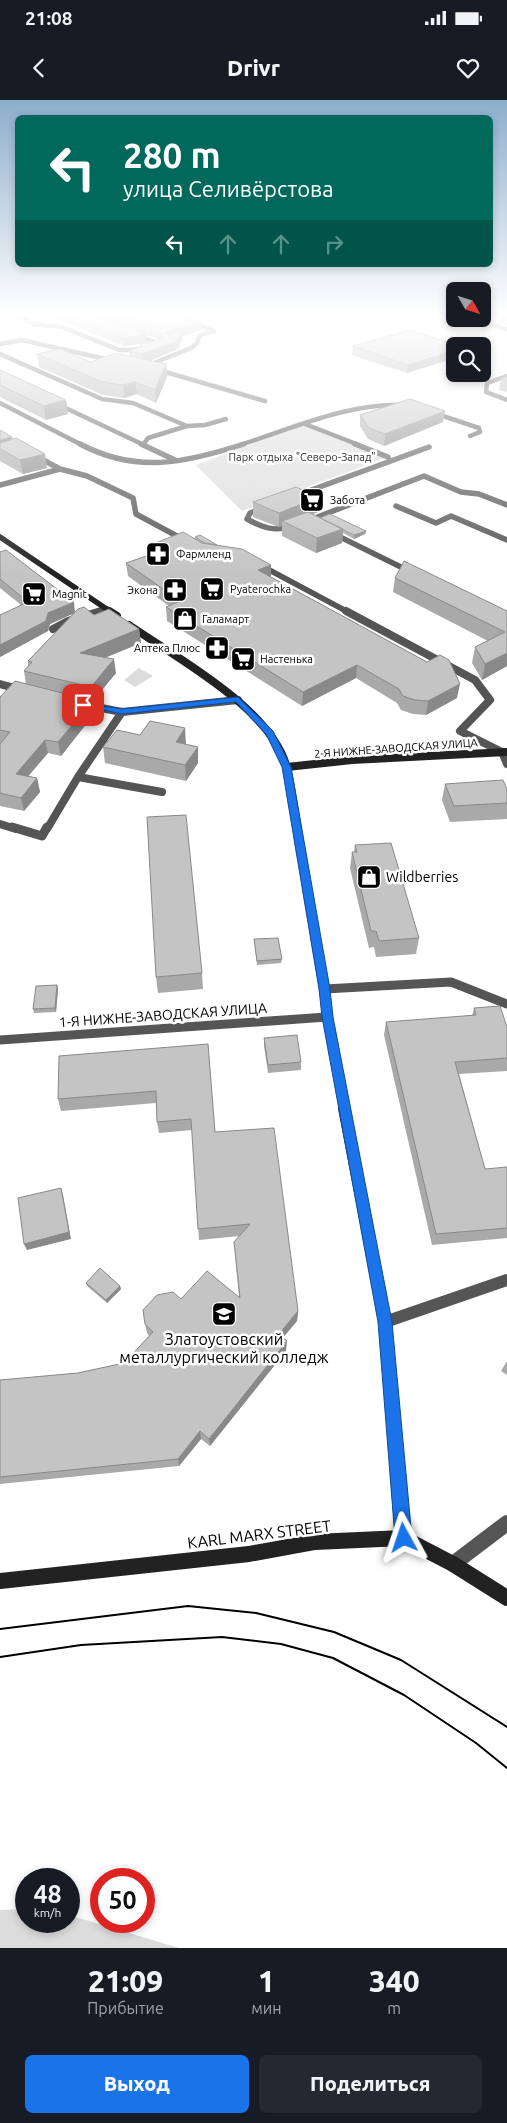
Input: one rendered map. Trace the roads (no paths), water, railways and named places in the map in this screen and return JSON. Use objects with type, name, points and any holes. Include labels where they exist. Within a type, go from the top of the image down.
[{"type":"main road","points":[[0,537],[238,700],[270,733],[287,767],[325,989],[327,1017],[385,1322],[404,1538],[453,1564],[507,1598]]},
{"type":"main road","name":"2-Я НИЖНЕ-ЗАВОДСКАЯ УЛИЦА","points":[[287,767],[352,760],[504,752]]},
{"type":"main road","name":"KARL MARX STREET","points":[[0,1581],[249,1554],[315,1542],[404,1538]]},
{"type":"street","points":[[54,402],[178,462]]},
{"type":"street","points":[[125,402],[133,403],[187,426]]},
{"type":"street","points":[[0,403],[101,455],[121,461],[178,462],[200,458],[355,409],[389,404],[409,405]]},
{"type":"street","points":[[427,411],[479,428],[480,432],[470,436]]},
{"type":"street","points":[[143,445],[148,438],[187,426],[205,425],[226,419]]},
{"type":"street","points":[[305,424],[388,457]]},
{"type":"street","points":[[286,500],[429,447]]},
{"type":"street","points":[[26,450],[60,468],[87,476],[133,498],[136,514],[196,546]]},
{"type":"street","points":[[0,484],[60,468]]},
{"type":"street","points":[[268,506],[250,513],[247,519],[269,530],[279,532],[424,476],[461,492],[479,494],[507,505]]},
{"type":"street","points":[[396,506],[436,523],[451,516],[507,540]]},
{"type":"street","points":[[307,521],[315,525]]},
{"type":"street","points":[[324,530],[420,577]]},
{"type":"street","points":[[255,563],[476,680],[490,700],[460,731],[504,752],[507,764]]},
{"type":"street","points":[[53,629],[107,609]]},
{"type":"street","points":[[0,684],[28,691]]},
{"type":"street","points":[[65,701],[122,712],[238,700]]},
{"type":"street","points":[[0,824],[42,836],[78,777],[122,712]]},
{"type":"street","points":[[78,777],[162,792]]},
{"type":"street","points":[[325,989],[451,982],[507,1004]]},
{"type":"street","name":"1-Я НИЖНЕ-ЗАВОДСКАЯ УЛИЦА","points":[[0,1040],[327,1017]]},
{"type":"street","points":[[385,1322],[507,1280]]},
{"type":"street","points":[[453,1564],[507,1523]]},
{"type":"tram line","points":[[0,1629],[188,1606],[256,1613],[334,1632],[401,1660],[507,1727]]},
{"type":"tram line","points":[[0,1657],[81,1645],[222,1637],[281,1644],[333,1658],[404,1695],[476,1743],[507,1768]]},
{"type":"place","name":"Забота","points":[[312,500]]},
{"type":"place","name":"Фармленд","points":[[158,554]]},
{"type":"place","name":"Pyaterochka","points":[[212,589]]},
{"type":"place","name":"Экона","points":[[175,590]]},
{"type":"place","name":"Magnit","points":[[34,594]]},
{"type":"place","name":"Галамарт","points":[[185,619]]},
{"type":"place","name":"Аптека Плюс","points":[[217,648]]},
{"type":"place","name":"Настенька","points":[[243,659]]},
{"type":"place","name":"Wildberries","points":[[369,877]]},
{"type":"place","name":"Златоустовский металлургический колледж","points":[[224,1314]]},
{"type":"park label","name":"Парк отдыха \"Северо-Запад\"","points":[[302,457]]}]
